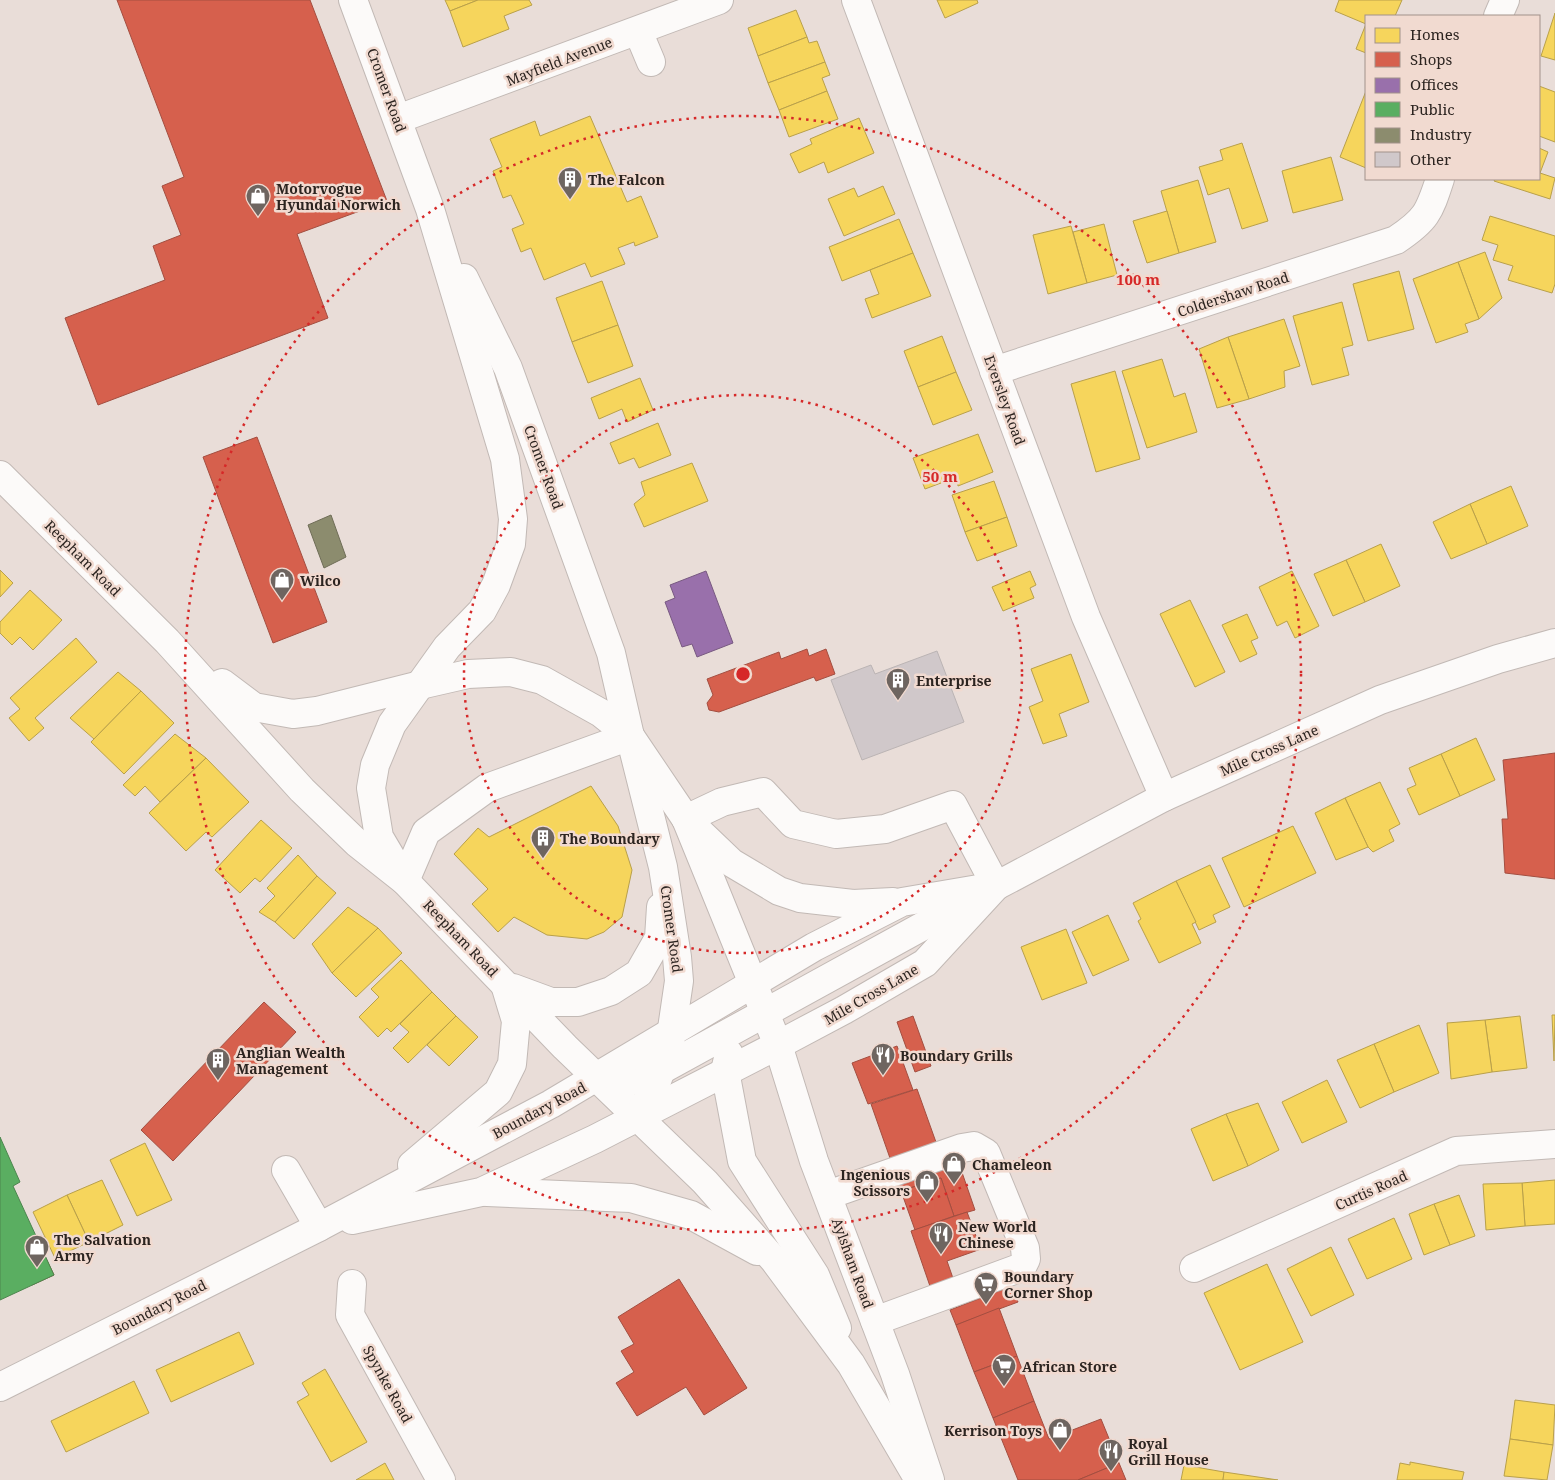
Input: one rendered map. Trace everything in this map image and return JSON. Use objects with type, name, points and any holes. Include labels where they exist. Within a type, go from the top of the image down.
[{"type":"main road","name":"Cromer Road","points":[[353,0],[430,209],[505,459],[513,519],[511,544],[496,585],[482,611],[447,648],[420,685]]},
{"type":"main road","name":"Mayfield Avenue","points":[[398,119],[719,0]]},
{"type":"main road","name":"Eversley Road","points":[[856,0],[1088,624],[1164,797]]},
{"type":"main road","points":[[638,31],[651,62]]},
{"type":"main road","name":"Coldershaw Road","points":[[994,371],[1396,240],[1418,225],[1431,206],[1440,180]]},
{"type":"main road","name":"Cromer Road","points":[[430,209],[508,368],[612,653],[630,736],[663,867],[679,981],[669,1049],[655,1086],[637,1118]]},
{"type":"main road","name":"Reepham Road","points":[[0,474],[167,641],[302,790],[357,843],[405,881],[505,984],[552,1002],[578,1002],[611,991],[639,973],[659,938],[663,867]]},
{"type":"main road","name":"Reepham Road","points":[[167,641],[254,707],[293,714],[317,711],[468,674],[511,672],[535,678],[565,691],[593,708],[630,736]]},
{"type":"main road","name":"Mile Cross Lane","points":[[753,983],[814,947],[902,902],[996,886],[1164,797],[1380,700],[1498,659],[1555,643]]},
{"type":"main road","name":"Reepham Road","points":[[405,881],[379,837],[372,788],[375,765],[392,724],[420,685]]},
{"type":"main road","name":"Cromer Road","points":[[630,736],[686,819],[778,1045]]},
{"type":"main road","points":[[405,881],[426,832],[487,788],[630,736]]},
{"type":"main road","points":[[598,1078],[640,1081],[996,886],[953,805],[885,829],[836,834],[793,824],[763,792],[722,802],[686,819]]},
{"type":"main road","name":"Cromer Road","points":[[686,819],[732,863],[779,891],[800,898],[853,904],[902,902]]},
{"type":"main road","name":"Mile Cross Lane","points":[[778,1045],[913,975],[996,886]]},
{"type":"main road","points":[[753,983],[734,1028],[725,1071],[742,1161],[815,1276],[852,1364]]},
{"type":"main road","name":"Boundary Road","points":[[0,1387],[319,1227],[598,1078],[753,983]]},
{"type":"main road","points":[[505,984],[565,1047],[705,1182],[774,1260],[852,1364],[919,1480]]},
{"type":"main road","name":"Boundary Road","points":[[319,1227],[404,1171],[498,1092],[512,1064],[516,1021],[505,984]]},
{"type":"main road","name":"Boundary Road","points":[[319,1227],[481,1192],[637,1118],[778,1045]]},
{"type":"main road","name":"Aylsham Road","points":[[778,1045],[814,1161],[895,1374],[930,1480]]},
{"type":"main road","name":"Curtis Road","points":[[1194,1268],[1456,1151],[1555,1144]]},
{"type":"main road","points":[[828,1195],[962,1148],[974,1146],[986,1153],[1025,1248],[1026,1259],[1022,1267],[875,1321]]},
{"type":"main road","points":[[286,1170],[319,1227]]},
{"type":"main road","points":[[481,1192],[632,1198],[691,1215],[774,1260]]},
{"type":"main road","name":"Spynke Road","points":[[352,1284],[350,1314],[441,1480]]},
{"type":"building: Homes","points":[[445,0],[478,0],[450,11]]},
{"type":"building: Homes","points":[[478,0],[529,0],[532,5],[504,16],[509,29],[463,47],[450,11]]},
{"type":"building: Homes","points":[[937,0],[977,0],[978,3],[945,18]]},
{"type":"building: Homes","points":[[1339,0],[1402,0],[1395,15],[1365,15],[1365,24],[1335,11]]},
{"type":"building: Homes","points":[[796,10],[807,37],[758,56],[748,28]]},
{"type":"building: Homes","points":[[1555,13],[1555,60],[1541,56]]},
{"type":"building: Homes","points":[[1365,26],[1365,53],[1356,49]]},
{"type":"building: Homes","points":[[807,37],[809,43],[817,41],[825,62],[768,83],[758,56]]},
{"type":"building: Homes","points":[[825,62],[830,75],[822,78],[827,91],[779,110],[768,83]]},
{"type":"building: Homes","points":[[1540,86],[1555,92],[1555,142],[1540,136]]},
{"type":"building: Homes","points":[[827,91],[838,119],[789,137],[779,110]]},
{"type":"building: Homes","points":[[1365,94],[1365,168],[1340,157]]},
{"type":"building: Homes","name":"The Falcon","points":[[590,116],[627,202],[641,196],[658,237],[635,246],[634,242],[618,248],[625,264],[591,277],[585,263],[544,280],[531,248],[521,252],[512,229],[524,224],[511,195],[503,198],[493,171],[502,167],[490,139],[535,121],[540,136]]},
{"type":"building: Homes","points":[[859,118],[874,153],[828,173],[824,162],[799,173],[790,154],[812,144],[810,139]]},
{"type":"building: Homes","points":[[1242,143],[1268,221],[1242,229],[1229,188],[1208,195],[1199,167],[1223,160],[1220,150]]},
{"type":"building: Homes","points":[[1540,148],[1548,152],[1540,173]]},
{"type":"building: Homes","points":[[1331,157],[1343,200],[1293,213],[1282,171]]},
{"type":"building: Homes","points":[[1540,173],[1555,178],[1550,199],[1494,181],[1540,180]]},
{"type":"building: Homes","points":[[1198,180],[1216,242],[1179,253],[1161,191]]},
{"type":"building: Homes","points":[[883,186],[895,214],[844,236],[828,199],[854,188],[858,197]]},
{"type":"building: Homes","points":[[1167,211],[1179,253],[1147,263],[1133,221]]},
{"type":"building: Homes","points":[[1490,216],[1555,236],[1555,284],[1552,293],[1508,280],[1513,266],[1493,260],[1498,245],[1482,240]]},
{"type":"building: Homes","points":[[899,219],[913,253],[842,281],[829,247]]},
{"type":"building: Homes","points":[[1104,224],[1117,275],[1087,283],[1073,232]]},
{"type":"building: Homes","points":[[1071,226],[1087,283],[1048,294],[1033,235]]},
{"type":"building: Homes","points":[[1485,252],[1502,298],[1479,319],[1458,262]]},
{"type":"building: Homes","points":[[913,253],[931,296],[872,318],[865,299],[879,294],[870,270]]},
{"type":"building: Homes","points":[[1458,262],[1479,319],[1465,324],[1468,332],[1436,343],[1413,279]]},
{"type":"building: Homes","points":[[1399,271],[1414,329],[1368,341],[1353,284]]},
{"type":"building: Homes","points":[[602,281],[618,325],[572,342],[556,298]]},
{"type":"building: Homes","points":[[1342,302],[1353,345],[1342,348],[1349,375],[1312,385],[1293,316]]},
{"type":"building: Homes","points":[[1284,319],[1300,366],[1284,371],[1285,387],[1249,399],[1228,337]]},
{"type":"building: Homes","points":[[618,325],[633,366],[588,383],[572,342]]},
{"type":"building: Homes","points":[[942,336],[956,372],[918,387],[904,351]]},
{"type":"building: Homes","points":[[1228,337],[1249,399],[1217,408],[1199,349]]},
{"type":"building: Homes","points":[[1162,359],[1174,397],[1185,393],[1197,432],[1147,448],[1122,371]]},
{"type":"building: Homes","points":[[1115,371],[1140,459],[1096,472],[1071,384]]},
{"type":"building: Homes","points":[[956,372],[972,410],[933,425],[918,387]]},
{"type":"building: Homes","points":[[640,378],[653,410],[627,422],[622,409],[599,419],[591,398]]},
{"type":"building: Homes","points":[[658,423],[671,455],[639,468],[634,458],[619,464],[610,443]]},
{"type":"building: Homes","points":[[978,434],[993,472],[958,486],[957,477],[925,489],[913,458]]},
{"type":"building: Homes","points":[[692,463],[708,501],[644,527],[634,504],[645,495],[641,482]]},
{"type":"building: Homes","points":[[994,481],[1007,517],[965,532],[952,495]]},
{"type":"building: Homes","points":[[1511,486],[1528,526],[1487,544],[1470,504]]},
{"type":"building: Homes","points":[[1470,504],[1487,544],[1451,559],[1433,522]]},
{"type":"building: Homes","points":[[1007,517],[1017,546],[977,561],[965,532]]},
{"type":"building: Homes","points":[[1381,544],[1400,586],[1365,602],[1346,560]]},
{"type":"building: Homes","points":[[1346,560],[1365,602],[1333,616],[1314,574]]},
{"type":"building: Homes","points":[[0,570],[13,583],[0,597]]},
{"type":"building: Homes","points":[[1030,571],[1036,585],[1030,588],[1034,598],[1003,611],[992,587]]},
{"type":"building: Homes","points":[[1292,571],[1319,626],[1295,638],[1287,621],[1277,626],[1259,587]]},
{"type":"building: Homes","points":[[30,590],[62,620],[33,650],[20,637],[12,645],[0,633],[0,622]]},
{"type":"building: Homes","points":[[1190,600],[1225,672],[1195,687],[1160,614]]},
{"type":"building: Homes","points":[[1247,614],[1258,638],[1251,641],[1257,654],[1240,662],[1222,625]]},
{"type":"building: Homes","points":[[76,638],[97,662],[35,718],[44,728],[29,741],[9,718],[20,709],[10,698]]},
{"type":"building: Homes","points":[[1071,654],[1089,702],[1059,714],[1067,736],[1043,744],[1029,707],[1043,701],[1031,669]]},
{"type":"building: Homes","points":[[118,672],[141,691],[94,739],[70,718]]},
{"type":"building: Homes","points":[[141,691],[174,723],[124,774],[91,742]]},
{"type":"building: Homes","points":[[175,734],[206,758],[160,802],[145,786],[135,796],[123,785]]},
{"type":"building: Homes","points":[[1476,738],[1495,780],[1460,796],[1441,754]]},
{"type":"building: Homes","points":[[1441,754],[1460,796],[1419,815],[1407,789],[1416,785],[1409,768]]},
{"type":"building: Homes","points":[[206,758],[249,802],[212,837],[206,832],[186,851],[149,813]]},
{"type":"building: Homes","points":[[1380,782],[1400,824],[1389,830],[1394,841],[1373,852],[1368,847],[1345,798]]},
{"type":"building: Homes","name":"The Boundary","points":[[591,786],[618,826],[632,870],[622,917],[604,932],[587,939],[547,935],[514,917],[498,932],[472,904],[488,889],[454,854],[478,828],[489,837]]},
{"type":"building: Homes","points":[[1345,798],[1368,847],[1336,860],[1315,813]]},
{"type":"building: Homes","points":[[261,820],[292,848],[260,882],[255,878],[240,893],[215,870]]},
{"type":"building: Homes","points":[[1293,826],[1316,873],[1244,907],[1222,858]]},
{"type":"building: Homes","points":[[298,855],[317,876],[275,922],[259,912],[275,896],[267,888]]},
{"type":"building: Homes","points":[[1210,865],[1230,907],[1213,915],[1216,922],[1199,930],[1176,881]]},
{"type":"building: Homes","points":[[317,876],[336,893],[294,939],[275,922]]},
{"type":"building: Homes","points":[[1176,881],[1196,922],[1192,924],[1201,943],[1159,963],[1138,921],[1141,919],[1133,903]]},
{"type":"building: Homes","points":[[348,907],[378,928],[332,973],[312,944]]},
{"type":"building: Homes","points":[[1108,915],[1129,960],[1093,976],[1072,932]]},
{"type":"building: Homes","points":[[378,928],[402,953],[356,997],[332,973]]},
{"type":"building: Homes","points":[[1066,929],[1087,983],[1042,1000],[1021,947]]},
{"type":"building: Homes","points":[[401,960],[432,992],[391,1032],[387,1028],[378,1037],[359,1017],[379,997],[371,989]]},
{"type":"building: Homes","points":[[432,992],[456,1016],[408,1063],[393,1048],[409,1032],[400,1024]]},
{"type":"building: Homes","points":[[1552,1015],[1555,1015],[1554,1061]]},
{"type":"building: Homes","points":[[456,1016],[478,1037],[449,1066],[427,1045]]},
{"type":"building: Homes","points":[[1520,1016],[1527,1068],[1492,1072],[1485,1020]]},
{"type":"building: Homes","points":[[1485,1020],[1492,1072],[1451,1079],[1447,1023]]},
{"type":"building: Homes","points":[[1419,1025],[1439,1073],[1394,1092],[1374,1044]]},
{"type":"building: Homes","points":[[1374,1044],[1394,1092],[1360,1108],[1337,1060]]},
{"type":"building: Homes","points":[[1327,1080],[1347,1122],[1302,1143],[1282,1102]]},
{"type":"building: Homes","points":[[1258,1103],[1279,1150],[1248,1166],[1226,1114]]},
{"type":"building: Homes","points":[[1226,1114],[1248,1166],[1213,1181],[1191,1129]]},
{"type":"building: Homes","points":[[145,1143],[172,1200],[137,1216],[110,1160]]},
{"type":"building: Homes","points":[[102,1180],[123,1225],[89,1242],[67,1195]]},
{"type":"building: Homes","points":[[1555,1180],[1555,1224],[1525,1226],[1522,1183]]},
{"type":"building: Homes","points":[[1522,1183],[1525,1226],[1486,1230],[1483,1184]]},
{"type":"building: Homes","points":[[67,1195],[89,1242],[55,1258],[33,1212]]},
{"type":"building: Homes","points":[[1459,1195],[1475,1236],[1450,1245],[1434,1204]]},
{"type":"building: Homes","points":[[1434,1204],[1450,1245],[1424,1255],[1409,1214]]},
{"type":"building: Homes","points":[[1394,1218],[1412,1259],[1367,1279],[1348,1239]]},
{"type":"building: Homes","points":[[1331,1247],[1354,1295],[1311,1316],[1287,1269]]},
{"type":"building: Homes","points":[[1267,1264],[1303,1342],[1240,1370],[1204,1293]]},
{"type":"building: Homes","points":[[239,1332],[254,1364],[171,1402],[156,1370]]},
{"type":"building: Homes","points":[[325,1369],[367,1442],[331,1462],[297,1402],[309,1395],[302,1383]]},
{"type":"building: Homes","points":[[134,1381],[149,1413],[66,1452],[51,1421]]},
{"type":"building: Homes","points":[[1515,1400],[1555,1405],[1553,1445],[1510,1439]]},
{"type":"building: Homes","points":[[1510,1439],[1553,1445],[1547,1480],[1504,1476]]},
{"type":"building: Homes","points":[[1410,1462],[1464,1472],[1462,1480],[1397,1480],[1400,1463],[1410,1465]]},
{"type":"building: Homes","points":[[385,1463],[394,1480],[356,1480]]},
{"type":"building: Homes","points":[[1184,1465],[1224,1472],[1223,1480],[1181,1480]]},
{"type":"building: Homes","points":[[1224,1472],[1278,1480],[1223,1480]]},
{"type":"building: Shops","name":"Motorvogue Hyundai Norwich","points":[[117,0],[310,0],[387,201],[297,234],[328,318],[98,405],[65,318],[165,280],[153,246],[181,235],[162,186],[184,177]]},
{"type":"building: Shops","points":[[257,437],[327,622],[273,643],[203,457]]},
{"type":"building: Shops","points":[[807,649],[809,656],[826,649],[835,674],[816,681],[814,677],[719,712],[709,710],[707,703],[713,695],[707,679],[779,652],[781,659]]},
{"type":"building: Shops","points":[[1555,753],[1555,879],[1505,873],[1502,819],[1508,819],[1503,760]]},
{"type":"building: Shops","name":"Anglian Wealth Management","points":[[264,1002],[296,1032],[173,1161],[141,1130]]},
{"type":"building: Shops","points":[[913,1016],[931,1066],[915,1072],[897,1022]]},
{"type":"building: Shops","name":"Boundary Grills","points":[[897,1046],[913,1090],[868,1104],[852,1063]]},
{"type":"building: Shops","points":[[917,1089],[937,1145],[891,1161],[871,1104]]},
{"type":"building: Shops","name":"Chameleon","points":[[957,1158],[975,1210],[954,1216],[941,1178],[901,1191],[896,1178]]},
{"type":"building: Shops","name":"Ingenious Scissors","points":[[941,1178],[954,1216],[915,1230],[901,1191]]},
{"type":"building: Shops","name":"New World Chinese","points":[[967,1212],[981,1249],[947,1261],[955,1284],[932,1292],[911,1231]]},
{"type":"building: Shops","name":"The Salvation Army","points":[[42,1250],[54,1275],[32,1285],[20,1260]]},
{"type":"building: Shops","points":[[679,1279],[747,1388],[704,1415],[686,1387],[637,1416],[616,1383],[634,1372],[621,1351],[634,1344],[618,1317]]},
{"type":"building: Shops","name":"Boundary Corner Shop","points":[[1012,1286],[1018,1302],[956,1325],[950,1310]]},
{"type":"building: Shops","points":[[999,1308],[1017,1356],[974,1372],[956,1325]]},
{"type":"building: Shops","name":"African Store","points":[[1017,1356],[1034,1401],[993,1418],[974,1372]]},
{"type":"building: Shops","name":"Kerrison Toys","points":[[1034,1401],[1049,1439],[1101,1419],[1119,1463],[1078,1480],[1018,1480],[993,1418]]},
{"type":"building: Shops","name":"Royal Grill House","points":[[1119,1463],[1126,1480],[1078,1480]]},
{"type":"building: Offices","points":[[706,571],[733,643],[697,657],[692,644],[682,647],[665,602],[675,598],[670,585]]},
{"type":"building: Public","points":[[0,1137],[20,1182],[13,1186],[54,1275],[0,1300]]},
{"type":"building: Industry","points":[[331,515],[346,557],[324,568],[308,525]]},
{"type":"building: Other","name":"Enterprise","points":[[937,651],[964,722],[862,760],[831,680],[871,665],[875,674]]},
{"type":"place","name":"The Falcon","points":[[570,200]]},
{"type":"place","name":"Motorvogue Hyundai Norwich","points":[[258,217]]},
{"type":"place","name":"Wilco","points":[[282,601]]},
{"type":"place","name":"Enterprise","points":[[898,701]]},
{"type":"place","name":"The Boundary","points":[[543,859]]},
{"type":"place","name":"Boundary Grills","points":[[883,1076]]},
{"type":"place","name":"Anglian Wealth Management","points":[[218,1081]]},
{"type":"place","name":"Chameleon","points":[[954,1185]]},
{"type":"place","name":"Ingenious Scissors","points":[[927,1203]]},
{"type":"place","name":"New World Chinese","points":[[941,1255]]},
{"type":"place","name":"The Salvation Army","points":[[37,1268]]},
{"type":"place","name":"Boundary Corner Shop","points":[[986,1305]]},
{"type":"place","name":"African Store","points":[[1004,1387]]},
{"type":"place","name":"Kerrison Toys","points":[[1060,1451]]},
{"type":"place","name":"Royal Grill House","points":[[1111,1472]]}]
